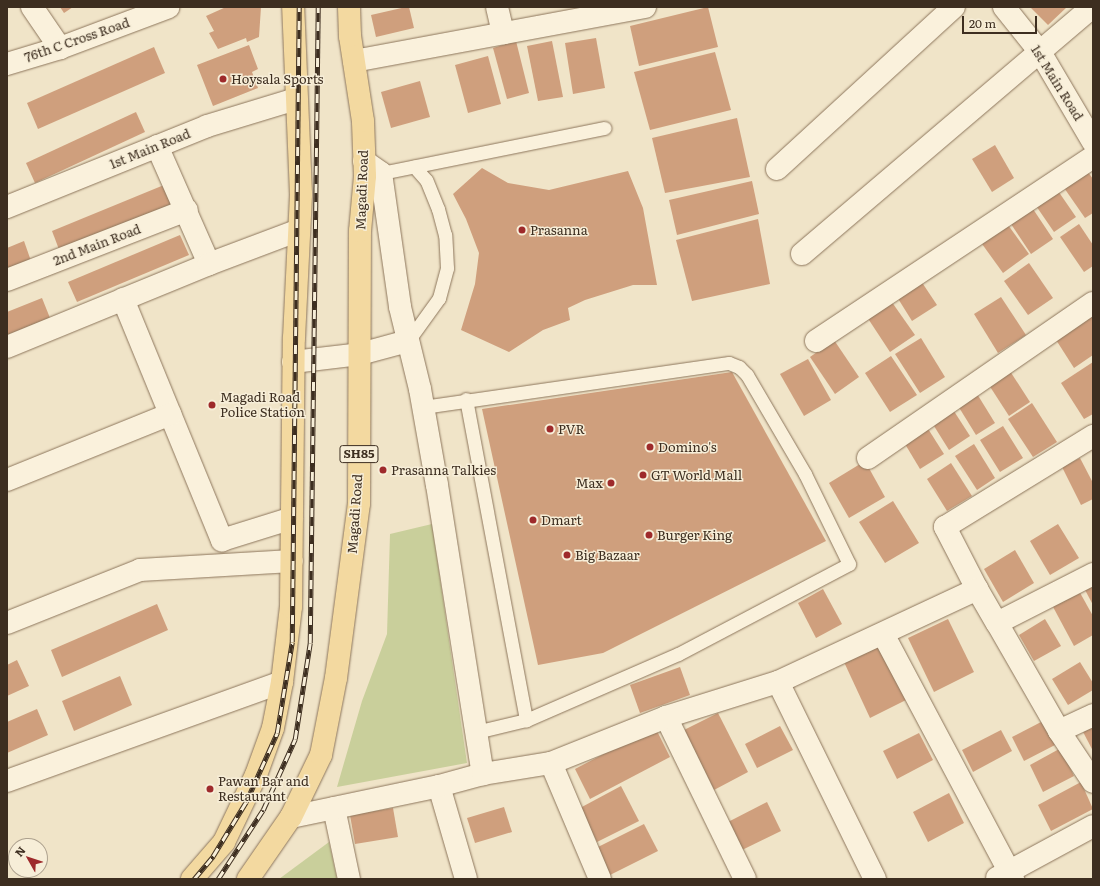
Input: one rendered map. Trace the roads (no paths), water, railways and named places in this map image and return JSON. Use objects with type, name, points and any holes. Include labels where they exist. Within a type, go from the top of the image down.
[{"type":"main road","points":[[192,879],[224,842],[256,775],[273,728],[282,682],[291,607],[293,362],[301,194],[293,7]]},
{"type":"main road","name":"Magadi Road","points":[[248,879],[291,818],[321,755],[336,678],[359,504],[360,231],[372,167],[354,61],[349,7]]},
{"type":"street","points":[[32,7],[60,48]]},
{"type":"street","name":"76th C Cross Road","points":[[7,64],[60,48],[169,7]]},
{"type":"street","points":[[497,7],[503,33]]},
{"type":"street","points":[[354,61],[645,7]]},
{"type":"street","points":[[777,169],[954,7]]},
{"type":"street","name":"1st Main Road","points":[[1004,7],[1040,52],[1093,142]]},
{"type":"street","points":[[802,254],[1092,7]]},
{"type":"street","name":"1st Main Road","points":[[7,207],[207,126],[296,99]]},
{"type":"street","points":[[157,146],[186,210],[208,264]]},
{"type":"street","points":[[816,342],[1093,157]]},
{"type":"street","points":[[372,167],[400,307],[423,407],[483,774]]},
{"type":"street","name":"2nd Main Road","points":[[7,280],[186,210]]},
{"type":"street","points":[[7,347],[208,264],[299,230]]},
{"type":"street","points":[[123,299],[222,540],[292,518]]},
{"type":"street","points":[[868,458],[1093,303]]},
{"type":"street","points":[[293,362],[360,354],[408,341]]},
{"type":"street","points":[[7,480],[170,414]]},
{"type":"street","points":[[1093,436],[945,527],[977,589],[1059,731],[1093,782]]},
{"type":"street","points":[[7,623],[140,570],[292,561]]},
{"type":"street","points":[[997,623],[1093,574]]},
{"type":"street","points":[[291,818],[439,786],[483,774],[551,763],[666,717],[778,682],[977,589]]},
{"type":"street","points":[[883,634],[1006,877],[1093,826]]},
{"type":"street","points":[[7,781],[282,682]]},
{"type":"street","points":[[778,682],[876,879]]},
{"type":"street","points":[[1059,731],[1093,715]]},
{"type":"street","points":[[666,717],[745,879]]},
{"type":"street","points":[[551,763],[600,879]]},
{"type":"street","points":[[439,786],[466,879]]},
{"type":"street","points":[[334,808],[349,879]]},
{"type":"lane","points":[[372,167],[414,166],[605,128]]},
{"type":"lane","points":[[408,341],[439,298],[448,268],[445,235],[438,209],[426,180],[414,166]]},
{"type":"lane","points":[[423,407],[466,399],[729,363],[739,367],[747,375],[805,474],[850,564],[678,654],[526,720],[476,732]]},
{"type":"lane","points":[[466,399],[526,720]]},
{"type":"railway","points":[[194,879],[213,856],[246,802],[277,733],[292,642],[299,7]]},
{"type":"railway","points":[[218,879],[263,810],[295,739],[310,643],[318,7]]},
{"type":"place","name":"Hoysala Sports","points":[[223,79]]},
{"type":"place","name":"Prasanna","points":[[522,230]]},
{"type":"place","name":"Magadi Road Police Station","points":[[212,405]]},
{"type":"place","name":"PVR","points":[[550,429]]},
{"type":"place","name":"Domino's","points":[[650,447]]},
{"type":"place","name":"Prasanna Talkies","points":[[383,470]]},
{"type":"place","name":"GT World Mall","points":[[643,475]]},
{"type":"place","name":"Max","points":[[611,483]]},
{"type":"place","name":"Dmart","points":[[533,520]]},
{"type":"place","name":"Burger King","points":[[649,535]]},
{"type":"place","name":"Big Bazaar","points":[[567,555]]},
{"type":"place","name":"Pawan Bar and Restaurant","points":[[210,789]]}]
